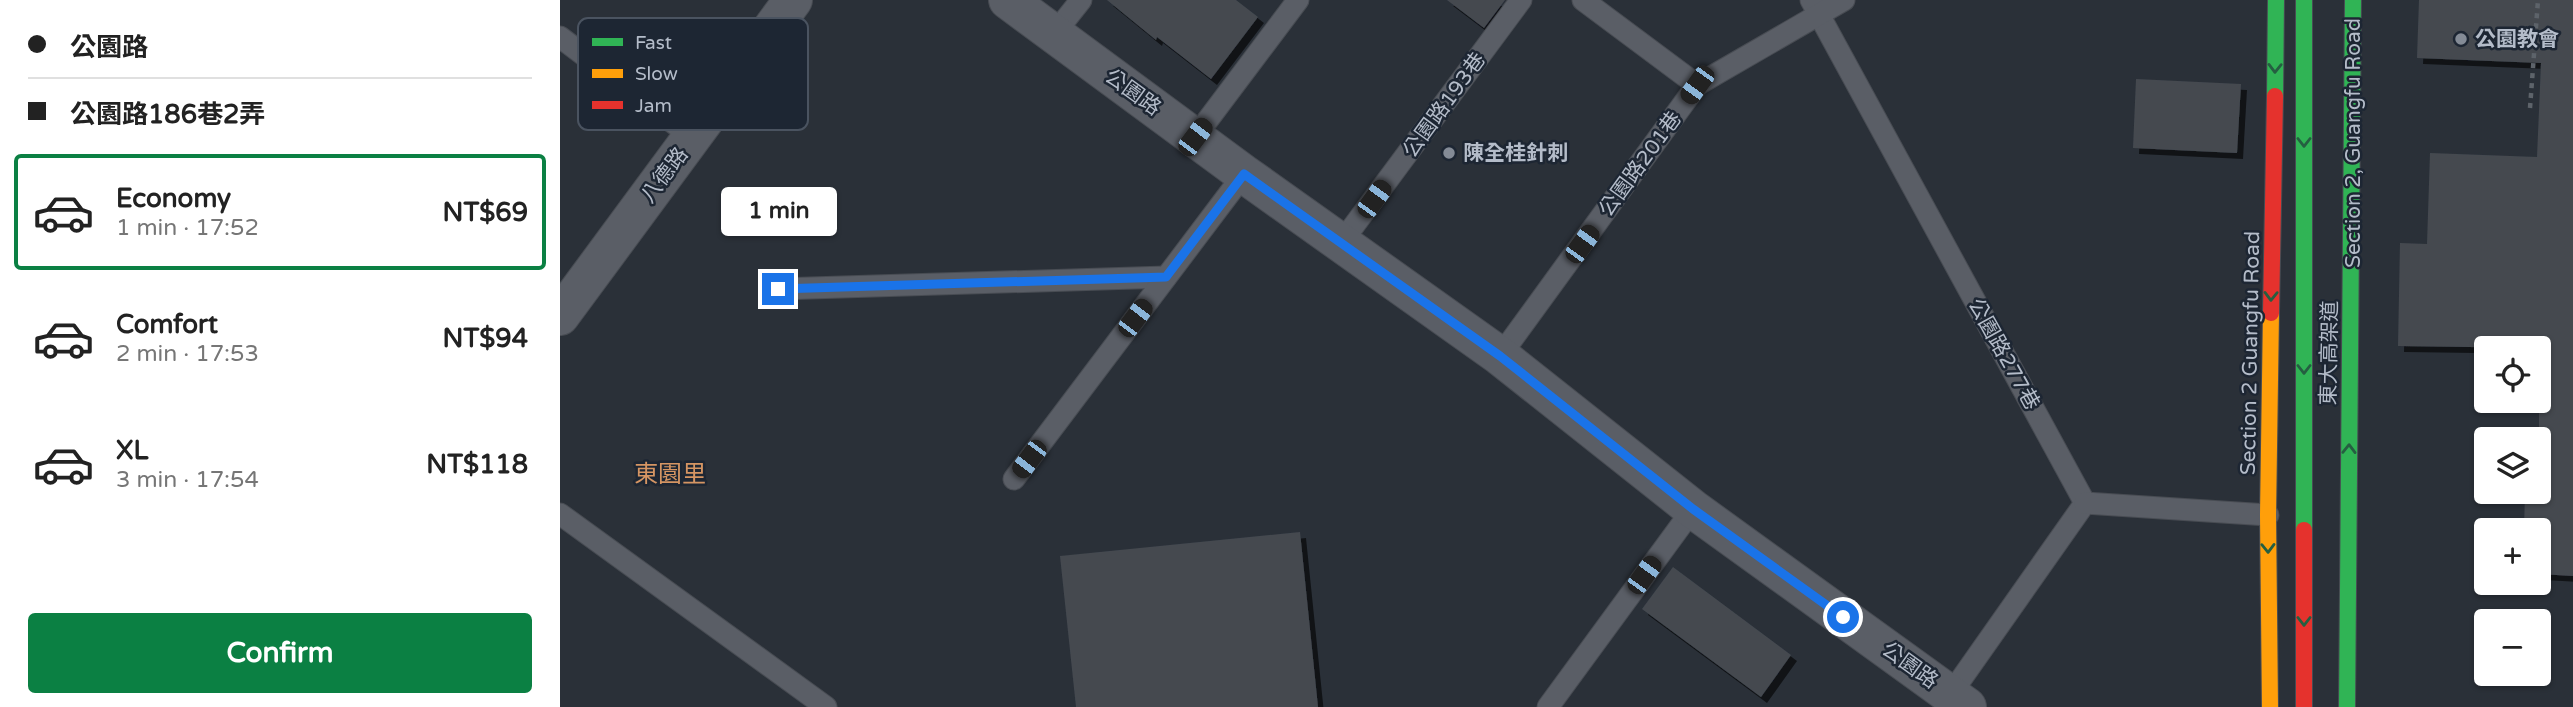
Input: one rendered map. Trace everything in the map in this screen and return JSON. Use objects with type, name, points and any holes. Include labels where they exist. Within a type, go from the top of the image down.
[{"type":"main road","name":"Section 2 Guangfu Road","points":[[2270,707],[2268,515],[2276,0]]},
{"type":"main road","name":"東大高架道","points":[[2304,0],[2304,707]]},
{"type":"main road","name":"東大高架道","points":[[2347,707],[2353,0]]},
{"type":"main road","points":[[2333,479],[2348,518]]},
{"type":"street","name":"八德路","points":[[780,18],[793,0]]},
{"type":"street","name":"公園路","points":[[1008,0],[1244,174],[1500,356],[1693,509],[1953,703]]},
{"type":"street","name":"八德路","points":[[561,311],[697,130]]},
{"type":"lane","points":[[1054,34],[1081,0]]},
{"type":"lane","points":[[1195,137],[1298,0]]},
{"type":"lane","name":"公園路193巷","points":[[1341,243],[1521,0]]},
{"type":"lane","points":[[1583,0],[1697,85]]},
{"type":"lane","name":"公園路201巷","points":[[1500,356],[1697,85],[1815,7],[1844,0]]},
{"type":"lane","name":"公園路277巷","points":[[1815,7],[2085,503]]},
{"type":"lane","points":[[560,37],[578,51]]},
{"type":"lane","points":[[683,130],[692,137]]},
{"type":"lane","points":[[1014,479],[1244,174]]},
{"type":"lane","points":[[778,289],[1166,277]]},
{"type":"lane","points":[[1953,703],[2085,503],[2268,515]]},
{"type":"lane","points":[[1548,707],[1693,509]]},
{"type":"lane","points":[[560,514],[826,707]]},
{"type":"path","points":[[2530,108],[2538,0]]},
{"type":"building","points":[[1107,0],[1236,0],[1258,17],[1211,79],[1157,37],[1156,40]]},
{"type":"building","points":[[1447,0],[1505,0],[1484,28]]},
{"type":"building","points":[[2419,0],[2573,0],[2573,576],[2551,575],[2551,518],[2524,518],[2525,504],[2551,504],[2551,427],[2539,427],[2539,413],[2551,413],[2551,336],[2474,336],[2474,347],[2398,346],[2400,243],[2427,244],[2430,153],[2537,157],[2541,63],[2417,58]]},
{"type":"building","points":[[2136,79],[2241,84],[2237,153],[2133,148]]},
{"type":"building","points":[[1300,532],[1318,707],[1076,707],[1060,556]]},
{"type":"building","points":[[1673,567],[1791,655],[1761,697],[1642,609]]},
{"type":"traffic: fast","points":[[2275,96],[2276,0]]},
{"type":"traffic: fast","points":[[2304,0],[2304,530]]},
{"type":"traffic: fast","points":[[2347,707],[2353,0]]},
{"type":"traffic: slow","points":[[2270,707],[2268,515],[2271,313]]},
{"type":"traffic: jam","points":[[2271,313],[2275,96]]},
{"type":"traffic: jam","points":[[2304,530],[2304,707]]},
{"type":"place","name":"公園教會","points":[[2461,39]]},
{"type":"place","name":"陳全桂針刺","points":[[1449,153]]},
{"type":"district","name":"東園里","points":[[670,474]]},
{"type":"route","points":[[778,289],[1166,277],[1244,174],[1500,356],[1693,509],[1843,617]]}]
